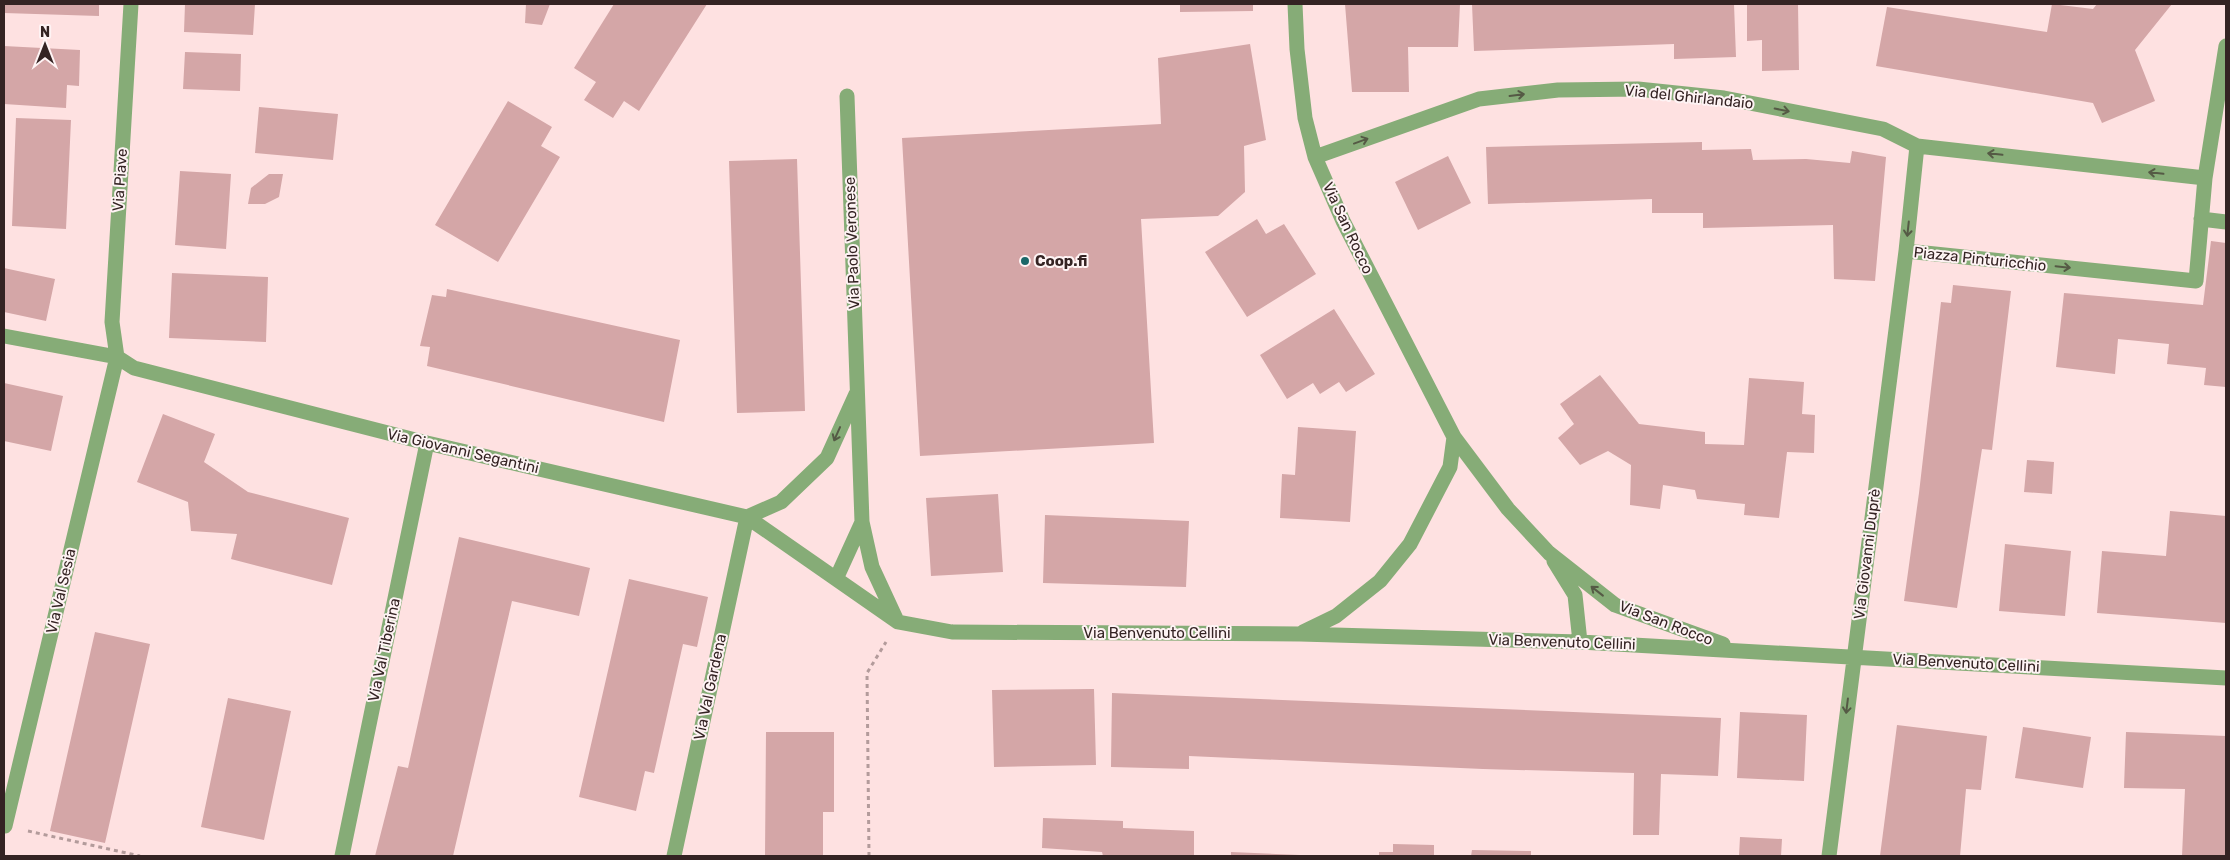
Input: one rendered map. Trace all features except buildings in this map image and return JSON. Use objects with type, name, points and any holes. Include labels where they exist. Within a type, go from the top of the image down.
[{"type":"street","name":"Via Piave","points":[[117,357],[112,322],[132,4]]},
{"type":"street","name":"Via San Rocco","points":[[1295,4],[1297,49],[1305,118],[1316,158],[1343,221],[1454,436],[1508,509],[1549,553],[1615,605],[1738,650]]},
{"type":"street","name":"Piazza Pinturicchio","points":[[1917,146],[1906,251],[2196,281],[2205,178],[2226,46]]},
{"type":"street","name":"Via del Ghirlandaio","points":[[1316,158],[1479,100],[1558,90],[1638,89],[1724,98],[1883,129],[1917,146]]},
{"type":"street","name":"Via Paolo Veronese","points":[[847,96],[862,522],[872,567],[898,622]]},
{"type":"street","points":[[1917,146],[2205,178]]},
{"type":"street","points":[[2202,219],[2226,222]]},
{"type":"street","name":"Via Giovanni Duprè","points":[[1829,856],[1906,251]]},
{"type":"street","name":"Via Giovanni Segantini","points":[[4,336],[117,357],[134,368],[427,443],[747,517],[898,622]]},
{"type":"street","name":"Via Val Sesia","points":[[5,826],[117,357]]},
{"type":"street","name":"Via Paolo Veronese","points":[[747,517],[781,502],[827,458],[857,390]]},
{"type":"street","points":[[1300,634],[1336,616],[1380,581],[1410,544],[1450,467],[1454,436]]},
{"type":"street","name":"Via Val Tiberina","points":[[342,856],[427,443]]},
{"type":"street","name":"Via Val Gardena","points":[[674,856],[747,517]]},
{"type":"street","name":"Via Paolo Veronese","points":[[836,579],[862,522]]},
{"type":"street","name":"Via San Rocco","points":[[1549,553],[1574,595],[1580,642]]},
{"type":"street","name":"Via Benvenuto Cellini","points":[[898,622],[952,632],[1300,634],[1580,642],[2226,678]]},
{"type":"path","points":[[869,856],[867,673],[898,622]]},
{"type":"path","points":[[5,826],[140,856]]},
{"type":"place","name":"Coop.fi","points":[[1025,261]]}]
